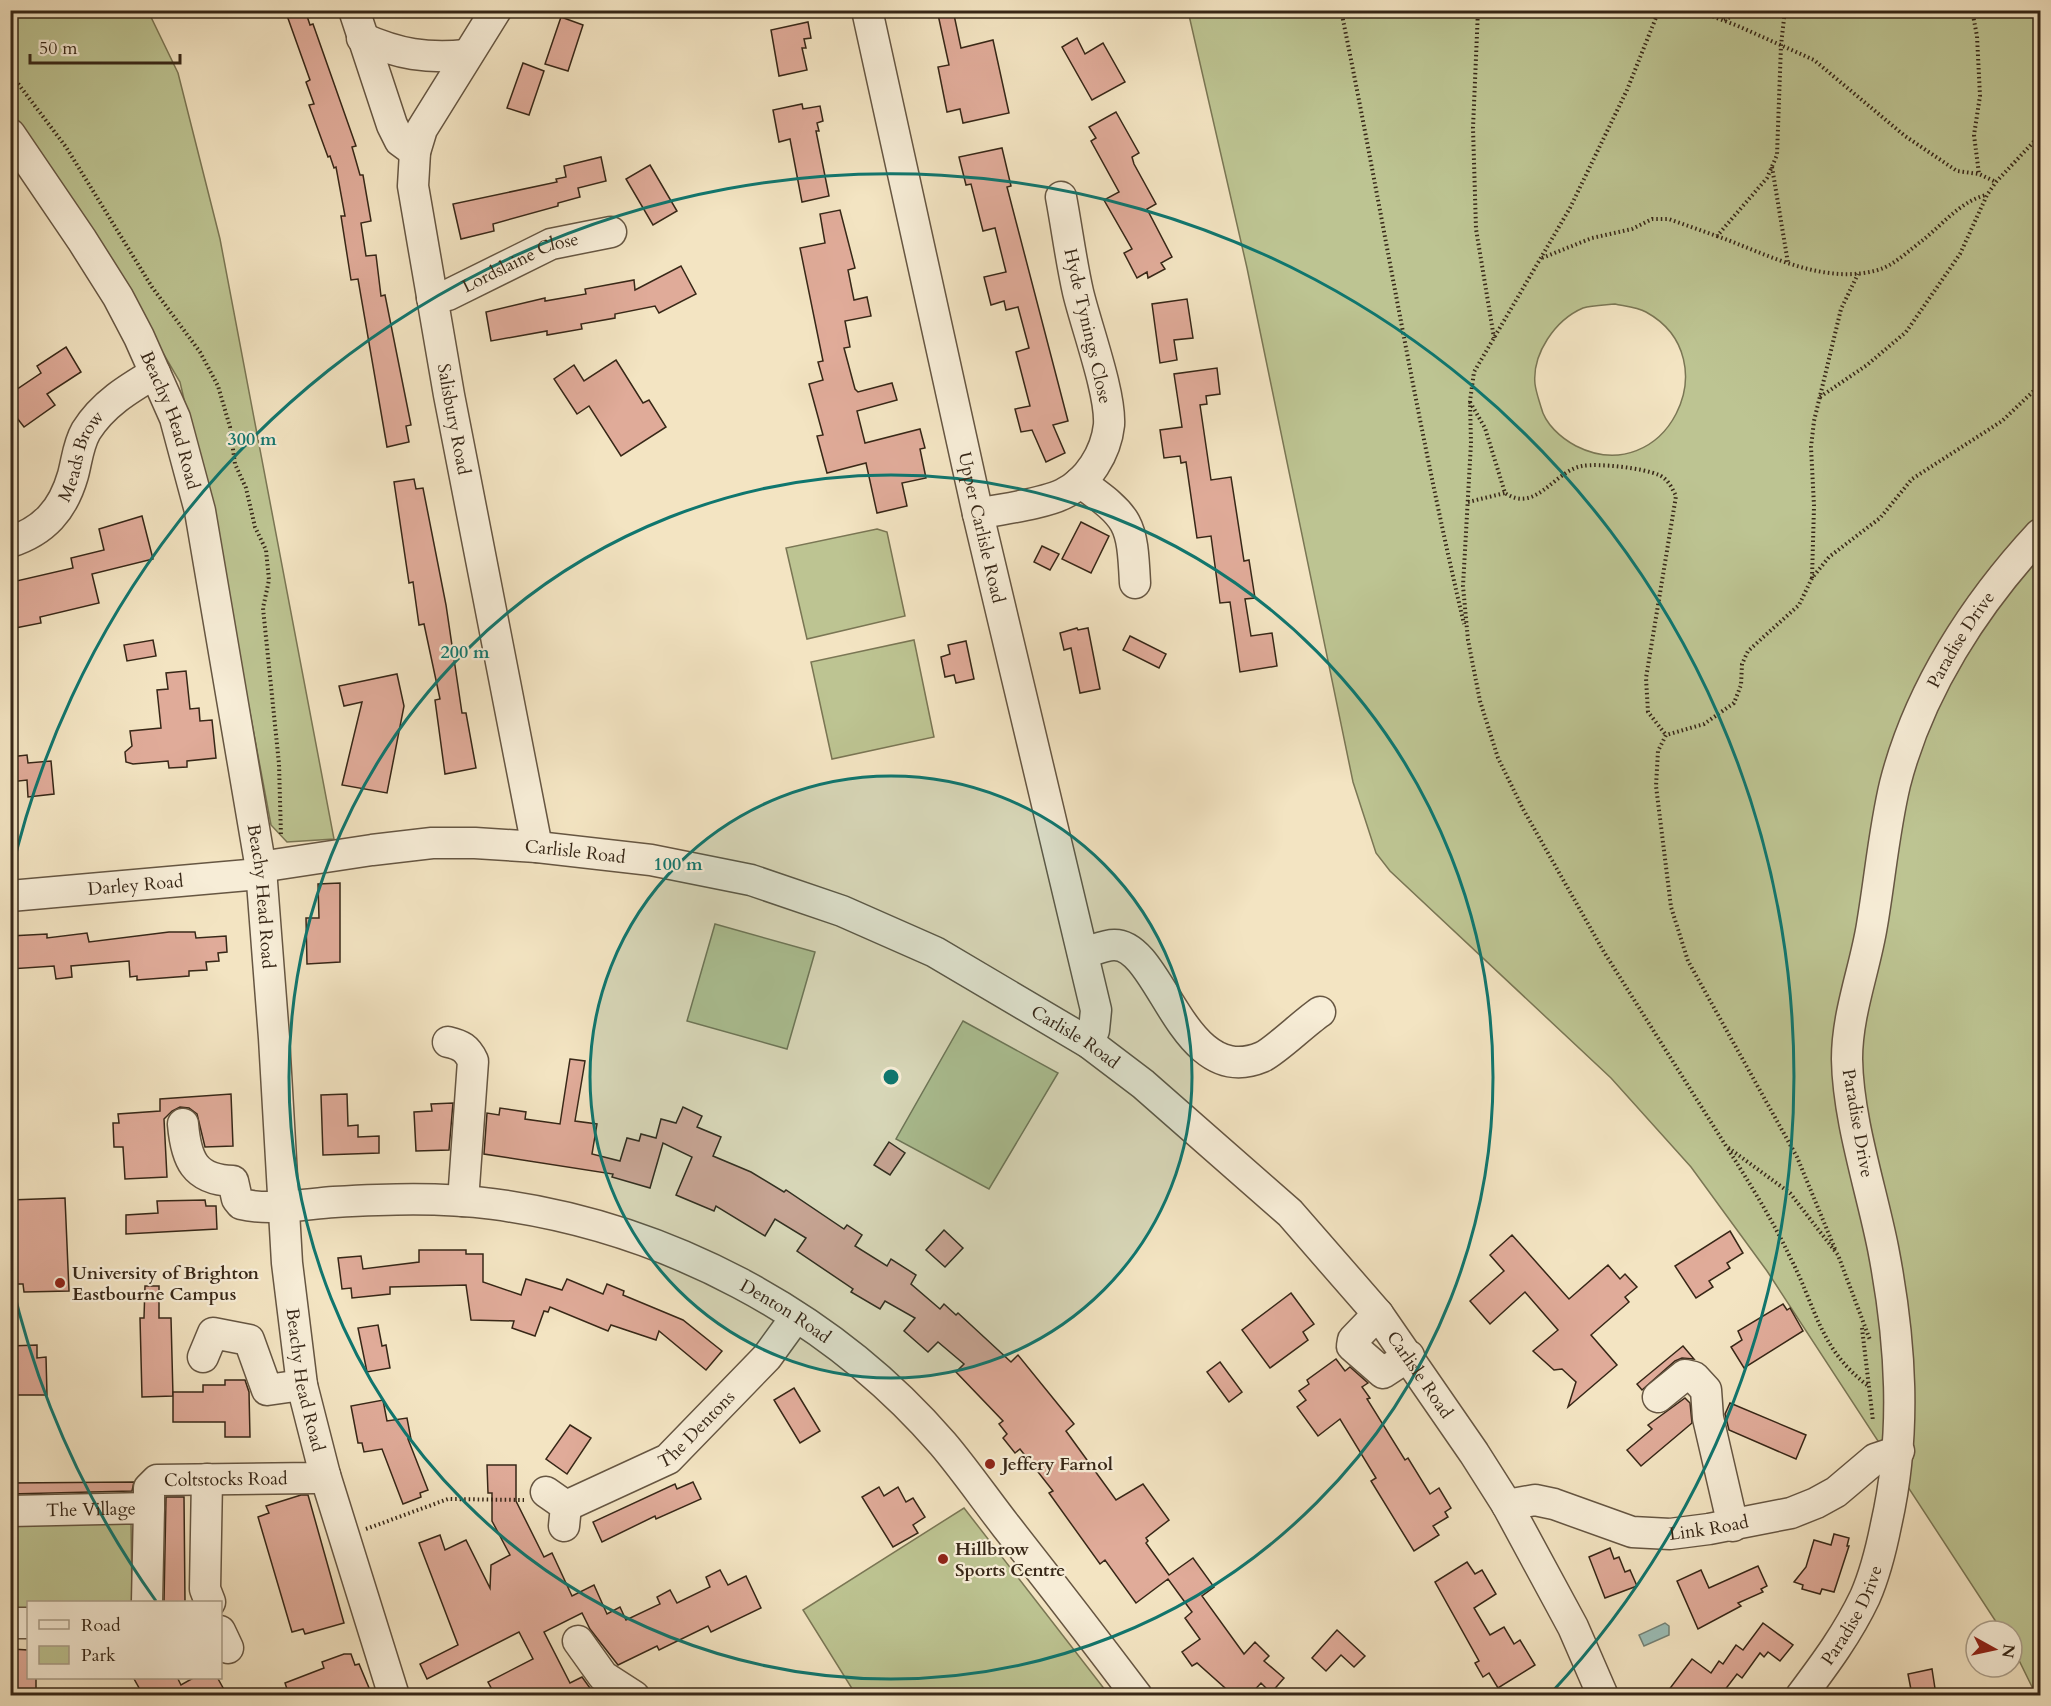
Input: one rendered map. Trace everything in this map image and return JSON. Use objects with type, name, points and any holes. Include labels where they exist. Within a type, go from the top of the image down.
[{"type":"street","name":"Salisbury Road","points":[[496,10],[433,108],[415,152],[412,186],[537,847]]},
{"type":"street","name":"Upper Carlisle Road","points":[[867,10],[978,514],[1096,1010],[1094,1030],[1089,1042]]},
{"type":"street","points":[[358,24],[391,50],[418,57],[466,55]]},
{"type":"street","points":[[358,24],[392,125],[400,141],[415,152]]},
{"type":"street","name":"Beachy Head Road","points":[[10,134],[118,297],[175,418],[200,511],[261,869],[294,1337],[302,1384],[325,1475],[394,1695]]},
{"type":"street","name":"Hyde Tynings Close","points":[[978,514],[1062,495],[1080,482],[1094,466],[1104,448],[1109,424],[1106,399],[1077,289],[1061,197]]},
{"type":"street","name":"Lordslaine Close","points":[[432,298],[448,295],[551,244],[611,232]]},
{"type":"street","name":"Meads Brow","points":[[10,542],[34,534],[57,510],[73,476],[84,434],[94,418],[125,390],[155,373]]},
{"type":"street","points":[[1080,482],[1109,503],[1127,522],[1133,544],[1135,583]]},
{"type":"street","name":"Paradise Drive","points":[[1801,1695],[1848,1630],[1866,1594],[1878,1559],[1900,1379],[1895,1322],[1884,1251],[1852,1103],[1847,1058],[1853,1008],[1872,926],[1879,868],[1895,784],[1911,733],[1935,681],[1970,622],[2006,571],[2040,534]]},
{"type":"street","name":"Carlisle Road","points":[[261,869],[372,850],[432,843],[537,847],[651,860],[751,880],[842,911],[935,952],[1089,1042],[1143,1084],[1290,1213],[1378,1314],[1507,1505],[1573,1627],[1603,1695]]},
{"type":"street","name":"Darley Road","points":[[10,896],[248,875],[261,869]]},
{"type":"street","points":[[1083,953],[1115,945],[1131,951],[1158,984],[1193,1038],[1214,1057],[1234,1062],[1262,1057],[1320,1012]]},
{"type":"street","points":[[448,1042],[460,1045],[469,1052],[473,1061],[463,1201]]},
{"type":"street","name":"Denton Road","points":[[183,1124],[187,1150],[198,1172],[218,1180],[233,1181],[237,1199],[241,1204],[284,1205],[386,1199],[463,1201],[542,1213],[657,1246],[710,1266],[796,1317],[840,1348],[891,1391],[942,1443],[1137,1695]]},
{"type":"street","points":[[1378,1314],[1353,1340],[1352,1346],[1383,1373],[1408,1356]]},
{"type":"street","name":"The Dentons","points":[[559,1508],[668,1459],[767,1357],[796,1317]]},
{"type":"street","points":[[203,1357],[213,1333],[249,1340],[267,1390],[302,1384]]},
{"type":"street","points":[[1658,1397],[1685,1375],[1694,1377],[1706,1390],[1708,1418],[1733,1526]]},
{"type":"street","name":"Link Road","points":[[1507,1505],[1535,1500],[1554,1504],[1632,1532],[1670,1534],[1733,1526],[1791,1513],[1816,1503],[1836,1492],[1875,1460],[1890,1454]]},
{"type":"street","name":"Coltstocks Road","points":[[149,1508],[149,1488],[157,1480],[325,1475]]},
{"type":"street","points":[[207,1479],[205,1589],[210,1601]]},
{"type":"street","name":"The Village","points":[[10,1511],[149,1508],[147,1601]]},
{"type":"street","points":[[10,1623],[27,1623]]},
{"type":"street","points":[[578,1641],[603,1676],[634,1695]]},
{"type":"path","points":[[1341,10],[1373,165],[1433,495],[1468,640],[1480,701],[1498,758],[1522,809],[1604,952],[1760,1200],[1791,1258],[1821,1332],[1846,1369],[1867,1385]]},
{"type":"path","points":[[1478,10],[1473,128],[1476,229],[1494,339]]},
{"type":"path","points":[[1468,640],[1463,586],[1472,443],[1470,401],[1474,372],[1570,208],[1622,100],[1659,10]]},
{"type":"path","points":[[1696,10],[1814,60],[1905,136],[1957,171],[1979,174],[1996,182]]},
{"type":"path","points":[[1723,20],[1746,10]]},
{"type":"path","points":[[1717,236],[1767,178],[1777,154],[1781,45],[1785,10]]},
{"type":"path","points":[[1972,10],[1977,36],[1980,96],[1974,135],[1979,174]]},
{"type":"path","points":[[1820,397],[1867,365],[1906,332],[1960,254],[1987,195],[1996,182],[2040,135]]},
{"type":"path","points":[[1772,166],[1788,264]]},
{"type":"path","points":[[1541,258],[1592,238],[1632,229],[1652,219],[1669,219],[1788,264],[1823,271],[1858,273],[1883,268],[1926,238],[1970,199],[1987,195]]},
{"type":"path","points":[[1812,578],[1814,506],[1811,447],[1820,397],[1841,309],[1858,273]]},
{"type":"path","points":[[1874,1347],[1862,1324],[1838,1255],[1797,1157],[1688,961],[1671,907],[1656,786],[1658,751],[1666,735],[1704,724],[1734,703],[1741,685],[1742,664],[1748,651],[1799,605],[1812,578],[1829,557],[1880,518],[1912,479],[2002,421],[2040,385]]},
{"type":"path","points":[[1470,401],[1485,428],[1505,493],[1513,499],[1533,497],[1546,490],[1563,475],[1581,466],[1612,467],[1660,475],[1671,484],[1676,496],[1646,678],[1648,712],[1666,735]]},
{"type":"path","points":[[1468,502],[1505,493]]},
{"type":"path","points":[[1725,1146],[1790,1193],[1838,1255]]},
{"type":"path","points":[[1862,1324],[1869,1408],[1890,1454]]},
{"type":"path","points":[[344,1538],[448,1499],[536,1500],[559,1508]]},
{"type":"green space","points":[[10,11],[148,11],[178,73],[220,239],[334,839],[287,842],[271,825],[221,558],[180,382],[112,266],[11,112]]},
{"type":"green space","points":[[1188,11],[2040,11],[2040,1695],[2036,1695],[2024,1670],[2024,1619],[1994,1619],[1767,1271],[1691,1167],[1611,1078],[1390,871],[1376,853],[1353,782],[1247,268]],"holes":[[[1615,304],[1646,312],[1671,333],[1683,359],[1685,387],[1676,414],[1660,436],[1636,451],[1608,455],[1576,446],[1554,430],[1543,413],[1535,387],[1535,373],[1541,350],[1555,329],[1573,313],[1583,308]]]},
{"type":"green space","points":[[877,529],[887,532],[905,616],[807,639],[786,548]]},
{"type":"green space","points":[[914,640],[934,737],[832,759],[811,662]]},
{"type":"green space","points":[[715,924],[815,952],[787,1049],[687,1021]]},
{"type":"green space","points":[[963,1021],[1058,1073],[989,1189],[896,1139]]},
{"type":"green space","name":"Hillbrow Sports Centre","points":[[964,1508],[1109,1695],[856,1695],[803,1610]]},
{"type":"green space","points":[[10,1519],[131,1519],[132,1601],[27,1601],[27,1611],[11,1612]]},
{"type":"water","points":[[1665,1623],[1669,1626],[1669,1635],[1644,1646],[1639,1635]]},
{"type":"building","points":[[285,10],[305,10],[310,25],[313,24],[356,146],[352,147],[360,175],[363,175],[371,221],[361,223],[366,256],[376,255],[381,296],[385,295],[411,425],[406,426],[409,442],[387,447],[358,279],[351,280],[341,216],[345,216],[336,167],[334,168],[330,156],[328,157],[309,105],[314,104],[306,82],[310,80]]},
{"type":"building","points":[[937,10],[953,10],[961,48],[993,40],[1009,113],[963,123],[960,109],[947,112],[938,67],[949,65]]},
{"type":"building","points":[[561,17],[583,25],[568,71],[545,64]]},
{"type":"building","points":[[808,22],[811,38],[804,39],[806,48],[802,48],[807,70],[779,76],[771,30]]},
{"type":"building","points":[[1077,38],[1085,54],[1103,43],[1125,82],[1092,100],[1062,47]]},
{"type":"building","points":[[523,63],[544,71],[529,115],[507,108]]},
{"type":"building","points":[[802,104],[803,109],[820,106],[823,121],[817,123],[819,131],[816,131],[829,196],[802,202],[790,139],[779,142],[773,110]]},
{"type":"building","points":[[1116,112],[1139,153],[1132,157],[1134,164],[1156,204],[1147,209],[1172,257],[1161,263],[1165,269],[1148,278],[1147,272],[1137,278],[1124,253],[1132,249],[1104,200],[1119,192],[1091,141],[1096,138],[1089,127]]},
{"type":"building","points":[[1002,148],[1011,186],[1007,187],[1068,421],[1053,425],[1065,453],[1046,462],[1032,430],[1021,432],[1015,409],[1030,406],[1016,352],[1029,348],[1018,307],[1006,310],[1004,301],[991,305],[984,277],[1006,272],[995,228],[983,231],[971,184],[966,185],[959,157]]},
{"type":"building","points":[[601,157],[606,181],[578,188],[580,197],[558,203],[558,206],[493,224],[494,231],[461,239],[453,204],[557,182],[556,179],[566,177],[564,166]]},
{"type":"building","points":[[650,165],[677,211],[653,225],[626,179]]},
{"type":"building","points":[[840,210],[855,268],[848,270],[854,300],[867,297],[871,316],[845,321],[850,347],[844,348],[855,389],[858,392],[892,383],[897,400],[857,411],[865,443],[920,429],[925,448],[920,449],[926,478],[902,483],[907,506],[877,513],[866,463],[827,473],[817,436],[823,435],[809,384],[823,380],[818,362],[823,361],[800,248],[825,243],[820,214]]},
{"type":"building","points":[[681,266],[696,294],[659,313],[655,306],[615,314],[615,318],[581,324],[582,329],[547,335],[547,331],[491,341],[486,312],[545,298],[545,301],[586,294],[585,289],[634,280],[635,290]]},
{"type":"building","points":[[1187,299],[1193,338],[1174,340],[1177,360],[1160,363],[1152,304]]},
{"type":"building","points":[[66,347],[81,372],[47,394],[55,405],[24,427],[10,409],[10,394],[41,373],[37,366]]},
{"type":"building","points":[[616,360],[643,403],[649,400],[666,427],[621,456],[589,406],[577,414],[554,379],[574,365],[584,381]]},
{"type":"building","points":[[1217,368],[1220,394],[1206,396],[1207,404],[1200,405],[1211,480],[1231,477],[1244,561],[1249,560],[1255,598],[1245,599],[1251,636],[1272,633],[1277,666],[1240,672],[1230,602],[1220,603],[1211,536],[1197,538],[1186,462],[1181,463],[1180,456],[1164,458],[1160,430],[1182,427],[1174,374]]},
{"type":"building","points":[[414,479],[416,489],[423,488],[446,605],[462,713],[466,713],[476,768],[445,774],[435,700],[440,699],[424,624],[419,625],[413,582],[409,583],[394,482]]},
{"type":"building","points":[[142,516],[153,559],[92,574],[99,603],[40,617],[41,623],[10,629],[12,582],[73,568],[71,558],[104,550],[99,529]]},
{"type":"building","points":[[1081,522],[1109,536],[1091,573],[1062,559]]},
{"type":"building","points":[[1042,546],[1059,554],[1050,570],[1034,562]]},
{"type":"building","points":[[1077,628],[1078,630],[1088,628],[1100,689],[1080,693],[1071,648],[1064,650],[1060,633]]},
{"type":"building","points":[[1130,636],[1166,654],[1159,668],[1123,650]]},
{"type":"building","points":[[153,640],[156,656],[127,661],[124,645]]},
{"type":"building","points":[[966,641],[974,679],[956,683],[954,675],[945,677],[941,657],[950,654],[948,645]]},
{"type":"building","points":[[186,671],[190,709],[199,708],[200,721],[212,720],[216,758],[187,761],[187,767],[169,768],[168,761],[133,764],[126,762],[125,752],[132,746],[130,731],[161,728],[157,690],[168,689],[166,673]]},
{"type":"building","points":[[397,674],[404,706],[387,793],[342,785],[362,702],[344,706],[339,686]]},
{"type":"building","points":[[27,755],[28,763],[51,761],[54,794],[28,797],[27,780],[10,782],[10,757]]},
{"type":"building","points":[[340,883],[340,962],[307,964],[306,918],[319,918],[318,884]]},
{"type":"building","points":[[169,932],[195,932],[196,938],[226,936],[227,952],[218,953],[219,961],[206,962],[207,970],[189,971],[189,976],[137,980],[137,976],[130,977],[129,961],[71,966],[72,977],[56,979],[54,966],[10,969],[10,936],[47,934],[47,938],[87,933],[89,942]]},
{"type":"building","points":[[570,1059],[585,1061],[575,1121],[597,1124],[592,1154],[620,1161],[627,1138],[639,1141],[641,1134],[656,1138],[661,1119],[676,1123],[683,1107],[702,1116],[697,1127],[721,1137],[713,1156],[751,1172],[784,1192],[786,1190],[844,1229],[847,1225],[862,1235],[855,1246],[887,1266],[891,1259],[916,1275],[911,1284],[940,1309],[944,1304],[956,1315],[958,1313],[1011,1362],[1018,1355],[1074,1424],[1066,1431],[1116,1500],[1143,1484],[1169,1520],[1146,1538],[1148,1541],[1146,1543],[1169,1575],[1193,1558],[1214,1587],[1202,1596],[1244,1654],[1255,1642],[1269,1656],[1264,1661],[1284,1678],[1271,1693],[1261,1683],[1250,1695],[1233,1695],[1197,1663],[1192,1666],[1182,1652],[1200,1639],[1185,1618],[1192,1612],[1168,1579],[1136,1603],[1105,1560],[1100,1564],[1049,1493],[1053,1491],[1020,1449],[1015,1453],[1003,1438],[1007,1434],[999,1424],[1003,1421],[956,1372],[964,1364],[938,1342],[928,1352],[904,1331],[915,1318],[885,1301],[880,1309],[851,1292],[853,1289],[797,1251],[806,1238],[775,1219],[765,1236],[716,1206],[714,1211],[676,1195],[692,1157],[663,1143],[650,1188],[612,1177],[613,1174],[484,1154],[487,1113],[499,1115],[500,1108],[526,1112],[525,1119],[560,1124]]},
{"type":"building","points":[[231,1094],[233,1146],[205,1147],[197,1114],[189,1108],[180,1107],[164,1119],[167,1177],[125,1179],[123,1147],[114,1147],[113,1123],[119,1123],[118,1114],[160,1111],[160,1099]]},
{"type":"building","points":[[347,1094],[348,1126],[358,1125],[358,1137],[379,1136],[379,1153],[323,1155],[321,1095]]},
{"type":"building","points":[[453,1103],[449,1150],[416,1151],[414,1112],[432,1111],[431,1104]]},
{"type":"building","points":[[889,1142],[905,1153],[890,1175],[874,1165]]},
{"type":"building","points":[[65,1198],[69,1291],[24,1292],[23,1284],[10,1284],[10,1200]]},
{"type":"building","points":[[205,1200],[206,1206],[216,1206],[217,1229],[126,1234],[126,1215],[158,1213],[157,1201]]},
{"type":"building","points":[[944,1230],[963,1248],[945,1267],[926,1250]]},
{"type":"building","points":[[1730,1231],[1743,1253],[1727,1263],[1730,1268],[1709,1281],[1713,1287],[1696,1298],[1675,1266]]},
{"type":"building","points":[[1512,1235],[1569,1299],[1608,1265],[1620,1279],[1625,1274],[1637,1287],[1625,1297],[1629,1302],[1591,1335],[1617,1365],[1568,1407],[1576,1382],[1562,1369],[1554,1370],[1533,1351],[1558,1330],[1525,1292],[1490,1324],[1470,1301],[1504,1271],[1490,1255]]},
{"type":"building","points":[[419,1250],[466,1250],[466,1254],[483,1254],[483,1282],[521,1295],[526,1279],[562,1290],[567,1279],[603,1294],[607,1284],[624,1291],[623,1295],[683,1320],[722,1351],[706,1370],[659,1331],[656,1340],[611,1325],[608,1331],[550,1307],[548,1312],[544,1311],[535,1336],[512,1328],[514,1321],[471,1320],[466,1285],[390,1287],[390,1294],[352,1298],[351,1288],[342,1289],[338,1258],[361,1256],[363,1269],[419,1262]]},
{"type":"building","points":[[145,1286],[159,1286],[159,1318],[171,1318],[173,1396],[142,1397],[140,1318],[144,1318]]},
{"type":"building","points":[[1291,1293],[1314,1324],[1303,1332],[1308,1340],[1270,1368],[1242,1330]]},
{"type":"building","points":[[1783,1304],[1787,1310],[1790,1308],[1803,1331],[1744,1368],[1731,1347],[1742,1340],[1738,1331]]},
{"type":"building","points":[[378,1325],[382,1346],[386,1345],[390,1368],[367,1372],[358,1328]]},
{"type":"building","points":[[37,1345],[37,1358],[46,1357],[47,1395],[17,1395],[16,1369],[10,1369],[10,1346]]},
{"type":"building","points":[[1683,1346],[1694,1359],[1682,1358],[1675,1361],[1642,1390],[1637,1384]]},
{"type":"building","points":[[1336,1359],[1345,1371],[1350,1367],[1368,1383],[1362,1387],[1370,1398],[1367,1399],[1405,1460],[1408,1458],[1430,1494],[1439,1488],[1451,1508],[1445,1512],[1448,1517],[1433,1526],[1439,1535],[1414,1551],[1371,1481],[1376,1478],[1340,1419],[1318,1436],[1297,1407],[1306,1400],[1299,1391],[1309,1384],[1307,1380]]},
{"type":"building","points":[[1220,1362],[1242,1392],[1229,1402],[1207,1372]]},
{"type":"building","points":[[225,1380],[245,1380],[249,1392],[250,1437],[225,1437],[225,1422],[173,1422],[173,1392],[203,1392],[203,1385],[225,1385]]},
{"type":"building","points":[[794,1388],[820,1431],[800,1443],[774,1400]]},
{"type":"building","points":[[1685,1398],[1690,1403],[1692,1423],[1641,1466],[1627,1450],[1652,1429],[1648,1425]]},
{"type":"building","points":[[383,1400],[387,1421],[407,1418],[411,1439],[408,1439],[428,1490],[420,1493],[421,1497],[403,1504],[382,1449],[364,1452],[362,1443],[358,1443],[351,1406]]},
{"type":"building","points":[[1730,1403],[1806,1435],[1796,1459],[1729,1430],[1725,1414]]},
{"type":"building","points":[[570,1425],[591,1438],[567,1474],[546,1459]]},
{"type":"building","points":[[487,1465],[516,1465],[516,1501],[544,1557],[552,1553],[572,1596],[594,1585],[607,1614],[620,1607],[626,1620],[660,1604],[657,1597],[670,1590],[677,1603],[710,1587],[706,1577],[720,1570],[728,1585],[746,1576],[761,1608],[711,1632],[708,1626],[659,1650],[657,1646],[618,1665],[590,1629],[582,1613],[544,1632],[570,1683],[582,1677],[595,1695],[495,1695],[488,1682],[533,1659],[519,1632],[427,1679],[420,1664],[458,1645],[419,1543],[440,1535],[445,1550],[466,1540],[490,1588],[491,1565],[510,1555],[492,1521],[492,1493],[488,1493]]},
{"type":"building","points":[[134,1482],[132,1491],[10,1494],[10,1483]]},
{"type":"building","points":[[693,1482],[701,1499],[656,1519],[655,1516],[602,1542],[593,1522],[675,1484],[677,1489]]},
{"type":"building","points":[[879,1487],[884,1496],[898,1487],[906,1502],[913,1498],[925,1517],[913,1525],[918,1533],[893,1547],[862,1497]]},
{"type":"building","points":[[308,1495],[344,1623],[305,1634],[303,1629],[292,1632],[258,1517],[269,1513],[266,1506]]},
{"type":"building","points":[[166,1497],[184,1497],[185,1601],[164,1601]]},
{"type":"building","points":[[1834,1534],[1849,1538],[1847,1546],[1849,1546],[1834,1592],[1822,1589],[1820,1594],[1802,1589],[1803,1585],[1794,1582],[1806,1567],[1814,1540],[1831,1545]]},
{"type":"building","points":[[1610,1548],[1614,1559],[1619,1557],[1625,1572],[1630,1570],[1637,1586],[1605,1598],[1589,1557]]},
{"type":"building","points":[[1467,1562],[1475,1574],[1482,1570],[1496,1594],[1474,1608],[1490,1635],[1504,1627],[1514,1644],[1520,1640],[1535,1665],[1498,1688],[1489,1673],[1483,1677],[1475,1663],[1479,1661],[1435,1582]]},
{"type":"building","points":[[1758,1566],[1767,1586],[1761,1589],[1763,1592],[1738,1603],[1741,1606],[1698,1629],[1677,1581],[1701,1570],[1709,1588]]},
{"type":"building","points":[[1763,1623],[1793,1645],[1780,1661],[1768,1652],[1764,1657],[1760,1653],[1742,1678],[1737,1674],[1721,1695],[1665,1695],[1692,1659],[1711,1673],[1719,1661],[1723,1664],[1736,1645],[1743,1650]]},
{"type":"building","points":[[1337,1630],[1365,1656],[1354,1667],[1341,1655],[1326,1671],[1312,1658]]},
{"type":"building","points":[[11,1649],[27,1650],[27,1679],[36,1679],[36,1695],[11,1695]]},
{"type":"building","points":[[344,1654],[351,1654],[355,1665],[359,1664],[372,1695],[289,1695],[285,1683],[324,1668],[322,1662]]},
{"type":"building","points":[[1932,1669],[1936,1695],[1912,1695],[1908,1674]]},
{"type":"building","points":[[134,1679],[178,1679],[181,1685],[192,1679],[218,1679],[227,1695],[143,1695]]},
{"type":"place","name":"University of Brighton Eastbourne Campus","points":[[60,1283]]},
{"type":"place","name":"Jeffery Farnol","points":[[990,1464]]},
{"type":"place","name":"Hillbrow Sports Centre","points":[[943,1559]]}]
